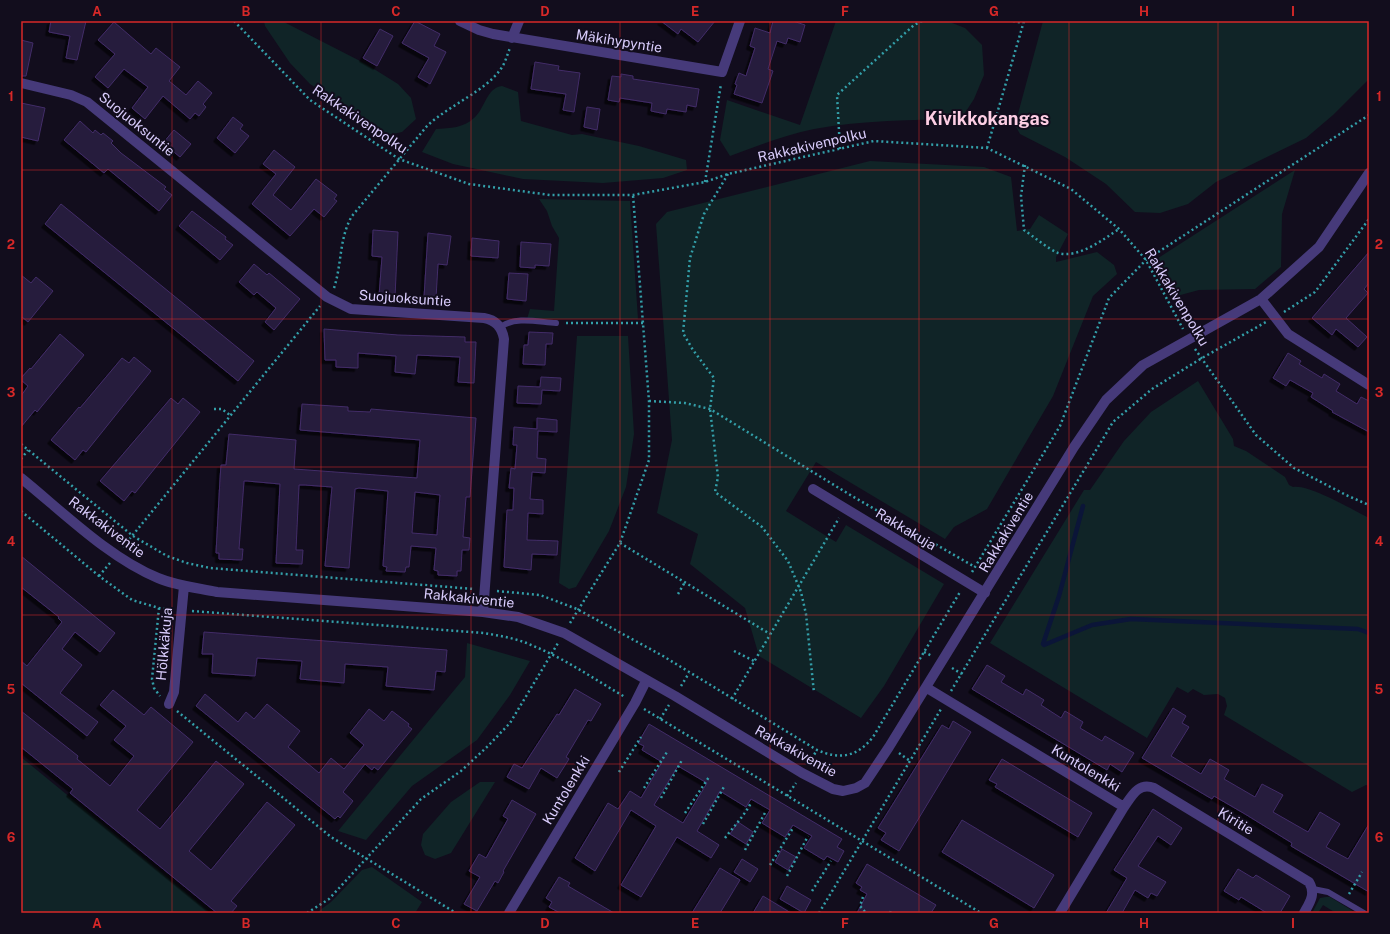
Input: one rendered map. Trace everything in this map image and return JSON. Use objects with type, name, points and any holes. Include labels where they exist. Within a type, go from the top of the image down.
[{"type":"street","name":"Mäkihypyntie","points":[[460,21],[479,30],[512,38],[722,72]]},
{"type":"street","points":[[512,38],[519,21]]},
{"type":"street","points":[[722,72],[740,21]]},
{"type":"street","name":"Suojuoksuntie","points":[[21,83],[71,95],[87,102],[328,297],[351,309],[484,318],[496,322],[500,327]]},
{"type":"street","name":"Rakkakiventie","points":[[21,478],[116,555],[134,567],[159,578],[184,586],[217,592],[483,612],[518,617],[564,633],[646,681],[675,696],[802,773],[833,789],[843,791],[856,788],[865,783],[927,688],[1074,447],[1106,400],[1143,365],[1261,299],[1319,247],[1369,173]]},
{"type":"street","points":[[1261,299],[1288,334],[1369,385]]},
{"type":"street","points":[[483,612],[504,339],[500,327]]},
{"type":"street","name":"Rakkakuja","points":[[813,489],[985,593]]},
{"type":"street","name":"Hölkkäkuja","points":[[169,704],[174,692],[184,586]]},
{"type":"street","name":"Kuntolenkki","points":[[509,913],[635,703],[646,681]]},
{"type":"street","name":"Kuntolenkki","points":[[927,688],[1124,807],[1060,913]]},
{"type":"street","name":"Kiritie","points":[[1124,807],[1134,792],[1140,788],[1148,786],[1154,788],[1304,878],[1309,882],[1313,889]]},
{"type":"street","points":[[1304,913],[1311,901],[1313,889]]},
{"type":"lane","points":[[500,327],[515,320],[556,323]]},
{"type":"lane","points":[[1313,889],[1328,892],[1364,913]]},
{"type":"path","name":"Rakkakivenpolku","points":[[234,21],[310,100],[399,159],[470,184],[550,195],[633,195],[706,182],[728,174],[874,141],[987,148],[1025,165],[1071,189],[1119,229],[1146,260],[1189,339],[1256,435],[1294,468],[1346,495],[1369,505]]},
{"type":"path","points":[[840,149],[837,95],[914,25],[922,21]]},
{"type":"path","points":[[987,148],[1024,22],[1013,21]]},
{"type":"path","points":[[99,576],[328,297],[334,288],[338,277],[346,226],[399,159],[438,115],[479,89],[496,76],[504,65],[512,38]]},
{"type":"path","points":[[706,182],[722,72]]},
{"type":"path","points":[[21,444],[133,536],[167,556],[187,563],[210,568],[540,595],[577,609],[663,656],[817,750],[828,755],[838,756],[864,748],[873,737],[1060,426],[1109,298],[1146,260],[1369,115]]},
{"type":"path","points":[[1025,165],[1021,196],[1024,230],[1058,252],[1066,253],[1081,251],[1099,243],[1119,229]]},
{"type":"path","points":[[728,174],[704,214],[690,258],[683,333],[693,350],[714,378],[710,409],[718,477],[715,492],[762,527],[788,561],[798,585],[806,614],[814,694]]},
{"type":"path","points":[[307,913],[329,899],[421,799],[461,770],[488,746],[510,723],[552,654],[577,609],[620,543],[649,460],[649,401],[633,195]]},
{"type":"path","points":[[819,913],[1113,422],[1152,389],[1202,358],[1275,317],[1314,292],[1369,219]]},
{"type":"path","points":[[556,323],[643,323]]},
{"type":"path","points":[[649,401],[685,403],[710,409],[852,496],[975,567]]},
{"type":"path","points":[[214,409],[222,409],[231,416]]},
{"type":"path","points":[[21,458],[28,450]]},
{"type":"path","points":[[732,699],[852,496]]},
{"type":"path","points":[[21,511],[99,576],[132,600],[159,608],[181,611],[484,633],[516,640],[552,654],[981,913]]},
{"type":"path","points":[[620,543],[770,634]]},
{"type":"path","points":[[678,594],[685,582]]},
{"type":"path","points":[[159,608],[152,684],[156,693],[331,837],[456,913]]},
{"type":"path","points":[[734,651],[754,661]]},
{"type":"path","points":[[619,772],[641,737]]},
{"type":"path","points":[[644,788],[667,752]]},
{"type":"path","points":[[661,798],[682,760]]},
{"type":"path","points":[[685,813],[710,777]]},
{"type":"path","points":[[703,824],[725,785]]},
{"type":"path","points":[[725,838],[737,820],[745,814],[751,803]]},
{"type":"path","points":[[745,850],[766,811]]},
{"type":"path","points":[[770,865],[793,828]]},
{"type":"path","points":[[787,876],[808,836]]},
{"type":"path","points":[[812,891],[831,861]]},
{"type":"path","points":[[1344,902],[1362,872]]},
{"type":"path","points":[[863,897],[860,906],[866,913]]},
{"type":"green space","points":[[264,21],[282,21],[366,64],[398,84],[411,98],[416,119],[402,132],[388,135],[310,84],[290,63],[265,26]]},
{"type":"green space","points":[[836,21],[947,21],[965,28],[982,45],[984,75],[974,99],[961,119],[888,121],[832,126],[792,134],[730,156],[720,140],[727,100],[800,125]]},
{"type":"green space","points":[[1043,21],[1369,21],[1369,79],[1333,115],[1306,138],[1216,182],[1188,204],[1160,213],[1135,212],[1106,184],[1065,157],[1020,134],[1015,125]]},
{"type":"green space","points":[[502,86],[518,92],[521,121],[572,135],[582,134],[639,146],[686,160],[687,170],[663,178],[603,183],[523,179],[453,164],[422,152],[436,129],[456,127],[466,124],[478,114],[492,91]]},
{"type":"green space","points":[[870,161],[984,167],[1011,177],[1017,231],[1030,229],[1039,215],[1068,234],[1056,257],[1056,262],[1097,252],[1114,265],[1117,274],[1093,296],[1053,396],[987,509],[954,527],[945,539],[816,462],[786,511],[836,542],[846,525],[944,584],[884,686],[861,718],[759,656],[745,608],[690,564],[698,534],[657,513],[672,440],[656,224],[667,212]]},
{"type":"green space","points":[[1295,170],[1282,214],[1281,267],[1255,289],[1199,290],[1173,297],[1152,262]]},
{"type":"green space","points":[[539,199],[630,201],[638,319],[527,319],[530,309],[554,311],[559,238],[552,226],[547,211]]},
{"type":"green space","points":[[577,336],[628,336],[634,434],[626,487],[609,531],[576,587],[569,589],[559,583]]},
{"type":"green space","points":[[1198,381],[1233,439],[1234,446],[1246,451],[1285,477],[1289,485],[1320,493],[1369,518],[1369,786],[1366,785],[1352,792],[1224,715],[1227,706],[1225,698],[1218,694],[1204,695],[1193,689],[1188,693],[1177,687],[1147,738],[990,643],[1084,490],[1090,490],[1124,441],[1151,412]]},
{"type":"green space","points":[[467,643],[530,661],[510,695],[477,740],[412,786],[366,840],[338,831],[465,677]]},
{"type":"green space","points":[[21,757],[211,913],[21,913]]},
{"type":"green space","points":[[480,782],[495,782],[451,853],[435,859],[425,855],[421,845],[423,834],[451,802]]},
{"type":"green space","points":[[372,867],[422,902],[415,913],[316,913],[331,902],[362,870]]},
{"type":"green space","points":[[1330,897],[1356,913],[1336,913],[1323,905],[1318,913],[1312,913],[1320,898]]},
{"type":"building","points":[[51,21],[86,21],[77,60],[66,58],[70,36],[49,32]]},
{"type":"building","points":[[415,21],[440,34],[434,46],[446,52],[430,84],[418,77],[429,58],[402,43]]},
{"type":"building","points":[[661,21],[715,21],[698,42],[681,29],[678,34]]},
{"type":"building","points":[[773,21],[793,21],[805,25],[800,42],[788,38],[786,44],[777,41],[768,69],[773,71],[762,103],[734,94],[737,85],[735,84],[739,73],[746,76],[755,48],[750,46],[755,28],[770,33]]},
{"type":"building","points":[[114,22],[151,54],[156,48],[180,67],[169,81],[186,95],[198,81],[212,93],[203,104],[206,107],[199,116],[195,113],[190,119],[163,96],[145,119],[132,108],[148,87],[124,69],[108,88],[95,77],[115,54],[98,40]]},
{"type":"building","points":[[380,29],[393,36],[377,66],[363,58]]},
{"type":"building","points":[[21,40],[33,43],[26,76],[21,76]]},
{"type":"building","points":[[535,62],[559,66],[558,70],[580,73],[574,112],[563,110],[566,94],[531,89]]},
{"type":"building","points":[[621,74],[633,76],[633,79],[699,89],[696,107],[687,105],[686,112],[667,109],[666,114],[651,111],[652,103],[620,98],[619,102],[608,100],[612,76],[621,77]]},
{"type":"building","points":[[21,103],[45,108],[38,141],[21,137]]},
{"type":"building","points":[[587,107],[600,109],[597,130],[584,127]]},
{"type":"building","points":[[233,117],[243,125],[240,129],[249,136],[235,153],[217,138]]},
{"type":"building","points":[[80,121],[93,133],[95,130],[101,135],[103,133],[113,141],[111,143],[121,153],[166,187],[164,189],[172,195],[159,211],[108,169],[104,173],[64,140]]},
{"type":"building","points":[[174,130],[191,144],[180,157],[163,143]]},
{"type":"building","points":[[274,150],[295,167],[273,195],[291,210],[316,179],[337,195],[334,199],[337,201],[324,217],[314,209],[290,236],[252,204],[276,174],[263,164]]},
{"type":"building","points":[[61,204],[254,361],[238,381],[45,224]]},
{"type":"building","points":[[192,211],[226,237],[225,239],[233,245],[220,260],[179,226]]},
{"type":"building","points":[[373,230],[398,232],[395,297],[379,296],[382,257],[372,256]]},
{"type":"building","points":[[428,233],[451,236],[447,265],[438,264],[436,298],[424,298]]},
{"type":"building","points":[[472,238],[499,241],[498,258],[471,256]]},
{"type":"building","points":[[521,242],[551,244],[549,266],[535,265],[535,268],[520,267]]},
{"type":"building","points":[[1369,252],[1369,283],[1364,289],[1368,293],[1346,318],[1367,337],[1358,347],[1336,329],[1332,335],[1312,318]]},
{"type":"building","points":[[254,264],[267,275],[269,273],[300,299],[274,330],[265,322],[276,308],[257,292],[254,295],[239,282]]},
{"type":"building","points":[[509,273],[528,274],[526,301],[507,299]]},
{"type":"building","points":[[21,275],[31,283],[36,277],[53,291],[28,322],[21,316]]},
{"type":"building","points":[[324,329],[398,335],[465,337],[465,342],[476,342],[474,383],[458,382],[460,357],[417,355],[415,374],[395,372],[396,356],[358,353],[358,368],[336,367],[336,360],[325,360]]},
{"type":"building","points":[[529,332],[553,333],[552,344],[546,344],[545,365],[523,364],[524,345],[528,345]]},
{"type":"building","points":[[60,334],[84,355],[37,412],[35,410],[21,427],[21,396],[28,386],[21,380],[21,378],[30,368],[31,369]]},
{"type":"building","points":[[1288,353],[1301,361],[1299,364],[1322,378],[1324,374],[1340,384],[1336,391],[1357,404],[1361,397],[1369,401],[1369,432],[1332,412],[1333,411],[1311,397],[1313,393],[1290,380],[1286,386],[1273,378]]},
{"type":"building","points":[[134,357],[151,371],[86,452],[83,450],[75,460],[51,440],[122,358],[129,363]]},
{"type":"building","points":[[541,377],[561,378],[560,391],[542,390],[541,404],[517,403],[518,386],[540,387]]},
{"type":"building","points":[[171,398],[178,404],[183,398],[200,412],[135,493],[132,491],[124,501],[100,481]]},
{"type":"building","points":[[302,404],[348,407],[348,411],[370,412],[371,409],[476,418],[470,497],[466,497],[463,537],[470,538],[469,550],[462,550],[461,571],[457,571],[457,576],[438,575],[438,571],[434,570],[436,548],[411,546],[409,567],[406,567],[405,572],[386,571],[387,567],[383,566],[388,491],[359,488],[355,489],[349,568],[325,566],[332,487],[305,485],[299,485],[296,550],[303,550],[302,564],[276,563],[280,484],[247,481],[244,481],[239,549],[243,549],[242,560],[219,559],[219,553],[216,553],[221,465],[226,465],[229,434],[296,440],[294,469],[417,478],[420,440],[300,430]],"holes":[[[415,492],[440,495],[437,535],[412,533]]]},
{"type":"building","points":[[537,418],[557,420],[557,432],[538,431],[537,458],[546,459],[545,473],[532,472],[530,499],[543,500],[543,514],[528,513],[527,540],[558,541],[557,555],[532,554],[531,570],[504,567],[507,510],[513,510],[514,488],[509,488],[511,468],[515,469],[517,445],[513,445],[514,427],[537,429]]},
{"type":"building","points":[[21,556],[115,633],[100,652],[75,632],[62,649],[82,665],[60,693],[98,722],[87,736],[21,683],[21,661],[27,666],[62,622],[58,618],[59,617],[21,587]]},
{"type":"building","points":[[204,632],[447,650],[445,672],[436,671],[434,690],[386,686],[388,667],[345,664],[344,683],[300,679],[302,661],[257,658],[255,676],[212,673],[213,654],[202,654]]},
{"type":"building","points":[[987,665],[1005,676],[1001,682],[1023,695],[1026,689],[1044,700],[1041,705],[1061,718],[1065,711],[1083,722],[1080,728],[1102,741],[1105,736],[1134,753],[1122,772],[1110,764],[1107,770],[972,689]]},
{"type":"building","points":[[575,689],[601,704],[591,721],[588,720],[566,757],[569,759],[557,778],[541,768],[529,789],[507,777],[514,764],[522,768]]},
{"type":"building","points":[[113,690],[144,715],[151,707],[193,742],[137,810],[160,829],[216,761],[244,784],[189,851],[211,870],[267,802],[295,825],[231,901],[237,906],[231,913],[217,913],[70,793],[73,789],[21,747],[21,711],[78,756],[77,759],[110,786],[134,756],[114,740],[126,726],[100,705]]},
{"type":"building","points":[[205,694],[238,722],[246,712],[254,719],[267,704],[300,731],[288,747],[319,773],[331,758],[344,769],[364,745],[350,733],[369,709],[384,721],[392,711],[409,724],[408,726],[412,729],[378,770],[374,767],[372,770],[365,764],[343,792],[353,801],[340,818],[338,816],[335,819],[196,706]]},
{"type":"building","points":[[1173,708],[1186,716],[1182,723],[1189,727],[1171,756],[1201,774],[1210,759],[1229,770],[1224,779],[1255,797],[1262,784],[1283,795],[1273,812],[1308,832],[1320,812],[1340,824],[1326,847],[1348,859],[1369,824],[1369,892],[1291,846],[1292,843],[1245,814],[1214,796],[1212,799],[1142,758]]},
{"type":"building","points":[[953,721],[971,732],[899,851],[881,840],[886,833],[878,828],[942,725],[949,729]]},
{"type":"building","points":[[649,724],[842,839],[837,847],[844,851],[838,862],[827,856],[824,860],[804,848],[812,836],[793,825],[785,837],[762,823],[770,810],[751,799],[746,807],[720,791],[697,831],[719,845],[711,858],[677,837],[641,897],[621,885],[656,826],[631,810],[595,871],[575,858],[608,803],[618,809],[630,791],[641,798],[662,762],[642,750],[644,746],[638,743]],"holes":[[[678,766],[707,783],[683,823],[654,805]]]},
{"type":"building","points":[[1002,759],[1092,813],[1078,837],[995,787],[997,784],[989,780]]},
{"type":"building","points":[[512,800],[536,814],[503,871],[504,872],[498,883],[495,881],[477,911],[464,904],[480,877],[469,871],[479,854],[486,858],[508,819],[503,816]]},
{"type":"building","points":[[1153,809],[1182,828],[1171,845],[1158,836],[1138,866],[1166,882],[1157,896],[1151,893],[1148,898],[1135,890],[1122,913],[1106,913],[1127,878],[1114,870]]},
{"type":"building","points":[[962,820],[1054,875],[1034,908],[942,852]]},
{"type":"building","points":[[738,822],[753,832],[746,844],[730,834]]},
{"type":"building","points":[[782,849],[796,857],[788,870],[775,862]]},
{"type":"building","points":[[742,859],[758,869],[750,882],[734,872]]},
{"type":"building","points":[[867,864],[936,905],[931,913],[857,913],[867,894],[860,890],[862,887],[856,883]]},
{"type":"building","points":[[720,868],[740,880],[720,913],[692,913]]},
{"type":"building","points":[[1238,869],[1253,878],[1256,875],[1290,896],[1280,913],[1267,913],[1241,897],[1239,900],[1224,891]]},
{"type":"building","points":[[559,877],[570,883],[568,886],[614,913],[560,913],[549,907],[552,902],[546,898]]},
{"type":"building","points":[[787,886],[811,900],[804,913],[780,899]]},
{"type":"building","points":[[763,896],[791,913],[753,913]]},
{"type":"waterway","points":[[1083,506],[1059,596],[1043,644],[1044,645],[1092,625],[1131,619],[1358,629],[1369,633]]},
{"type":"district","name":"Kivikkokangas","points":[[987,119]]}]
